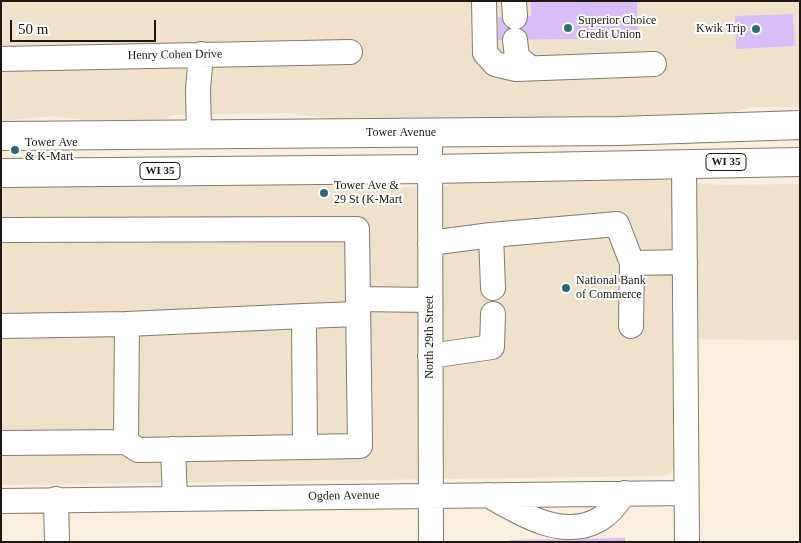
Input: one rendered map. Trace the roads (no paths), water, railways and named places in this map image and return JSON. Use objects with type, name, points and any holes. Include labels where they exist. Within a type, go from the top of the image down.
[{"type":"main road","name":"Tower Avenue","points":[[1,136],[619,131],[800,125]]},
{"type":"main road","name":"WI 35","points":[[1,173],[430,169],[800,162]]},
{"type":"street","points":[[484,1],[483,43],[488,58],[495,64],[506,68],[654,64]]},
{"type":"street","points":[[515,40],[517,57],[529,67]]},
{"type":"street","name":"Henry Cohen Drive","points":[[1,59],[350,52]]},
{"type":"street","points":[[199,134],[198,89],[201,54]]},
{"type":"street","name":"North 29th Street","points":[[430,133],[431,542]]},
{"type":"street","points":[[684,163],[686,542]]},
{"type":"street","points":[[430,243],[490,235],[617,224],[632,263],[631,326]]},
{"type":"street","points":[[1,230],[357,229],[360,446],[138,450],[126,442],[1,444]]},
{"type":"street","points":[[490,235],[493,288]]},
{"type":"street","points":[[632,263],[685,262]]},
{"type":"street","points":[[1,326],[127,324],[304,316],[358,306],[430,300]]},
{"type":"street","points":[[430,356],[492,347],[493,314]]},
{"type":"street","points":[[304,316],[305,447]]},
{"type":"street","points":[[126,442],[127,324]]},
{"type":"street","points":[[173,449],[175,498]]},
{"type":"street","name":"Ogden Avenue","points":[[1,501],[686,493]]},
{"type":"street","points":[[488,494],[540,523],[576,526],[600,519],[612,510],[625,494]]},
{"type":"street","points":[[56,499],[57,542]]},
{"type":"place","name":"Superior Choice Credit Union","points":[[568,28]]},
{"type":"place","name":"Kwik Trip","points":[[756,29]]},
{"type":"place","name":"Tower Ave & K-Mart","points":[[15,150]]},
{"type":"place","name":"Tower Ave & 29 St (K-Mart","points":[[324,193]]},
{"type":"place","name":"National Bank of Commerce","points":[[566,288]]}]
